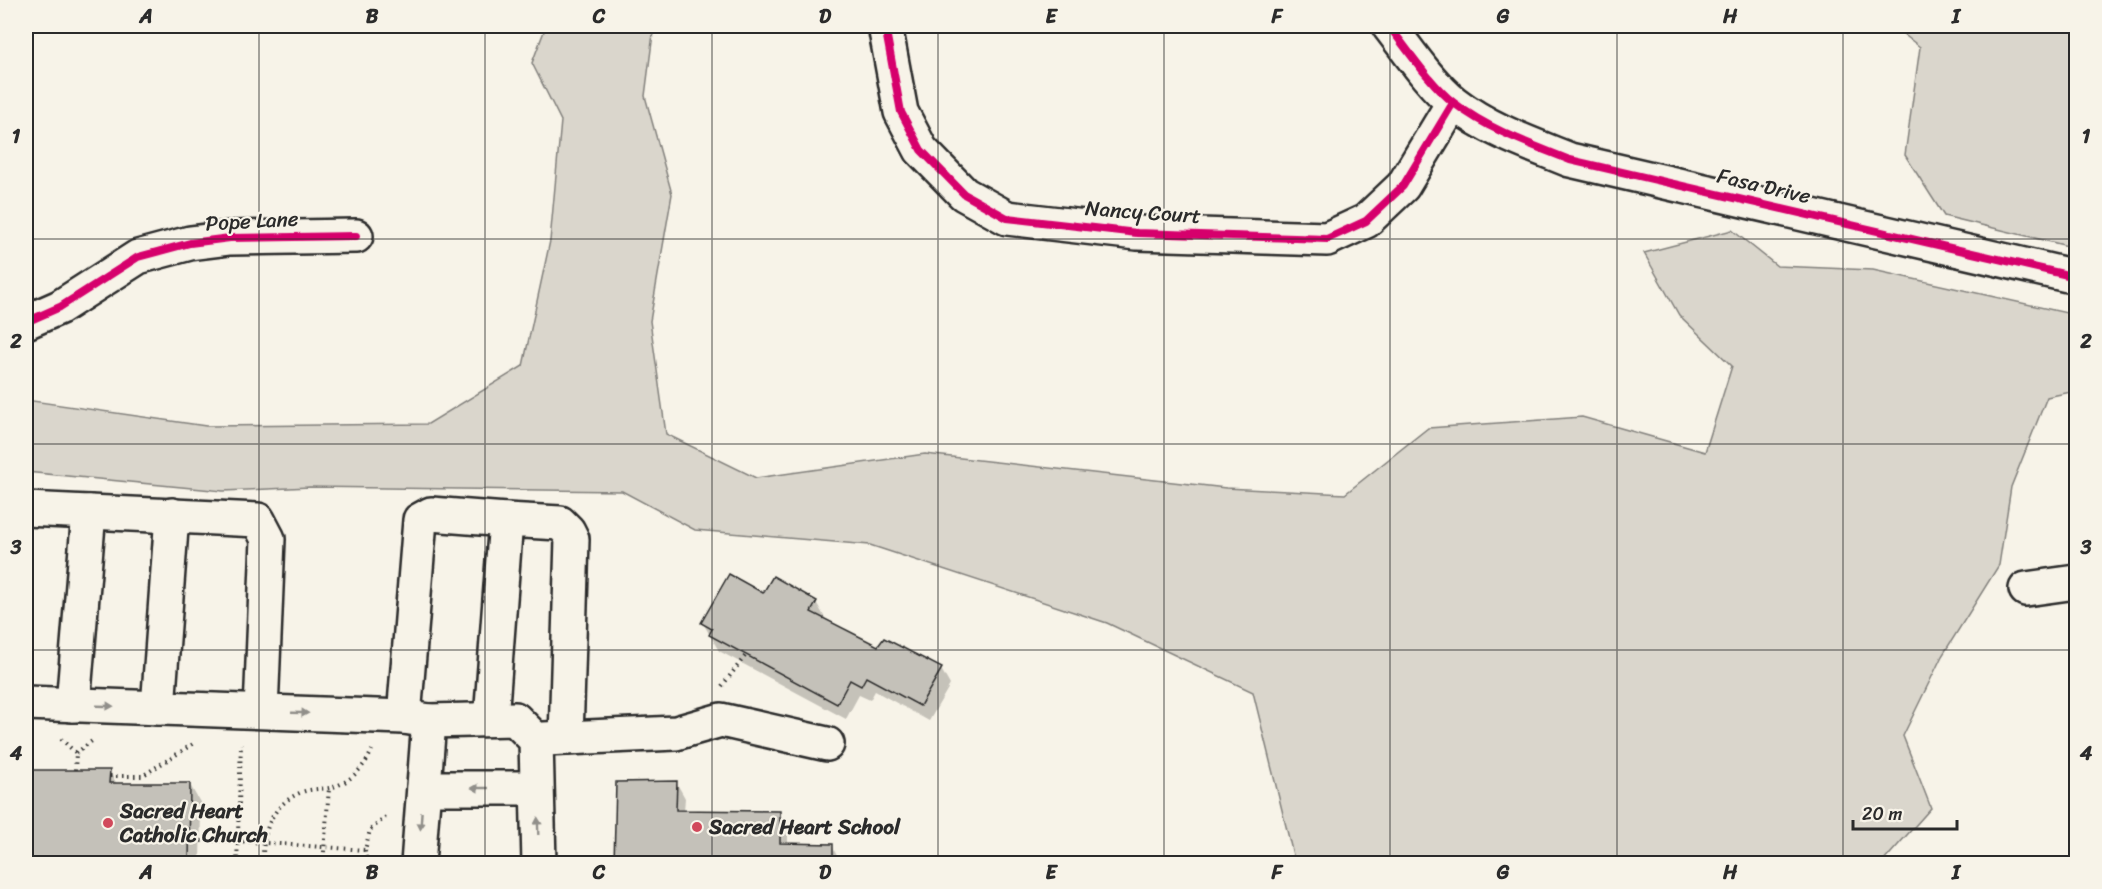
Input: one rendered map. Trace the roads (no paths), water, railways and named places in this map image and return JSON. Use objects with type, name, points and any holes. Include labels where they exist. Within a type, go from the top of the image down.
[{"type":"street","name":"Nancy Court","points":[[885,26],[901,112],[921,150],[964,194],[1007,218],[1137,233],[1327,239],[1366,221],[1403,186],[1453,103]]},
{"type":"street","name":"Fasa Drive","points":[[1389,26],[1428,76],[1453,103],[1503,134],[1570,160],[2076,277]]},
{"type":"street","name":"Pope Lane","points":[[26,322],[60,308],[138,257],[190,243],[231,238],[356,236]]},
{"type":"street","points":[[26,510],[258,520],[268,539],[261,711]]},
{"type":"street","points":[[73,705],[89,512]]},
{"type":"street","points":[[418,864],[423,797],[404,718],[420,520],[431,514],[560,523],[572,539],[551,739],[537,788],[539,864]]},
{"type":"street","points":[[158,708],[172,515]]},
{"type":"street","points":[[491,719],[506,520]]},
{"type":"street","points":[[2026,589],[2076,582]]},
{"type":"street","points":[[26,703],[404,718],[515,718],[551,739],[676,734],[721,720],[827,744]]},
{"type":"street","points":[[423,797],[537,788]]},
{"type":"place","name":"Sacred Heart Catholic Church","points":[[108,823]]},
{"type":"place","name":"Sacred Heart School","points":[[697,827]]}]
